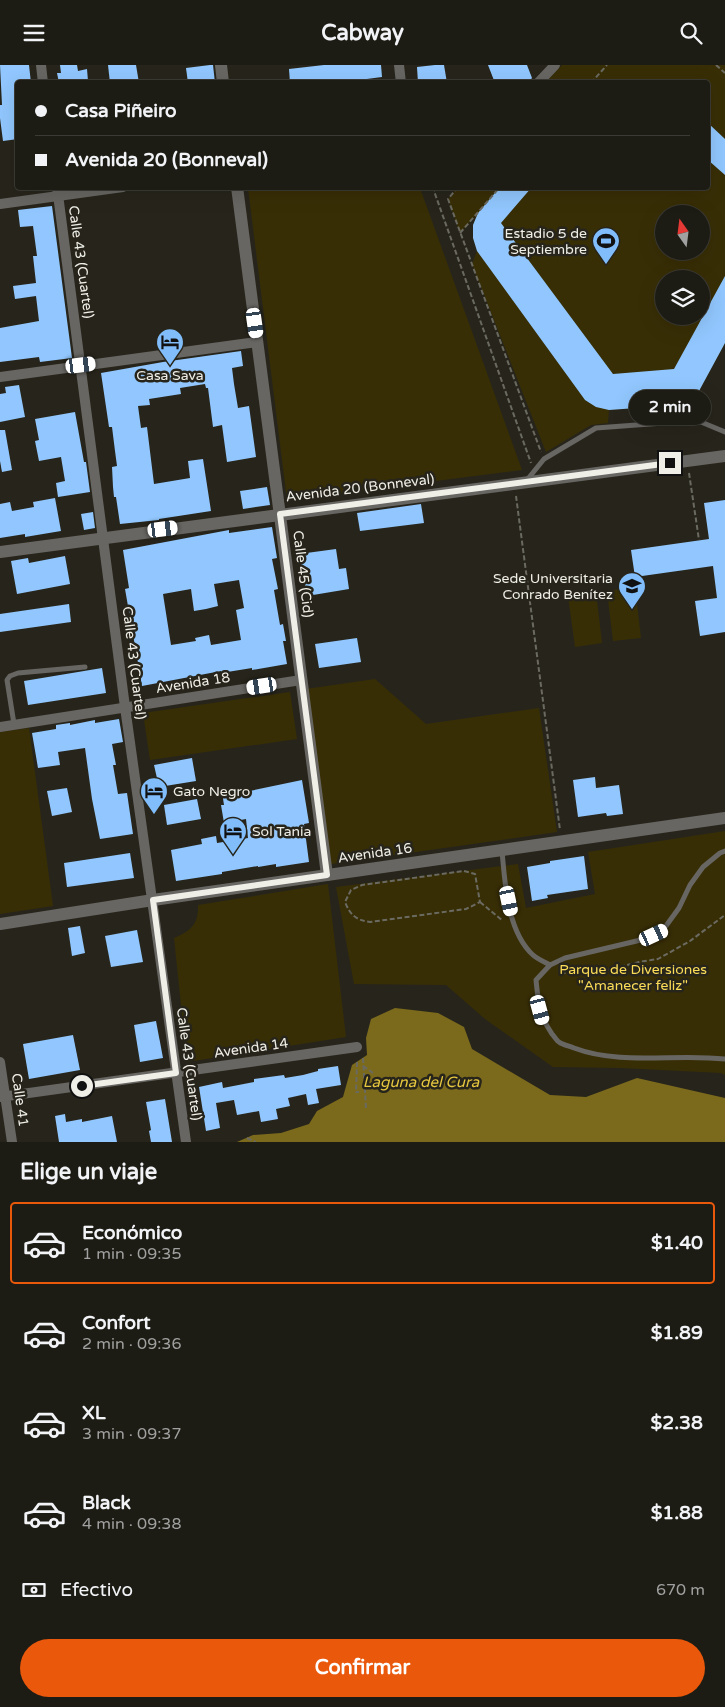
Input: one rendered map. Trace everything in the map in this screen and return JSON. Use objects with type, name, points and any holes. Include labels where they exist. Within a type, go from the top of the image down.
[{"type":"street","points":[[41,65],[43,80]]},
{"type":"street","points":[[221,65],[223,80]]},
{"type":"street","points":[[399,65],[401,80]]},
{"type":"street","points":[[541,80],[555,65]]},
{"type":"street","points":[[0,204],[58,192],[84,190]]},
{"type":"street","name":"Calle 45 (Cid)","points":[[237,190],[327,875]]},
{"type":"street","name":"Calle 43 (Cuartel)","points":[[58,192],[186,1142]]},
{"type":"street","points":[[0,377],[257,342]]},
{"type":"street","name":"Avenida 20 (Bonneval)","points":[[0,552],[725,456]]},
{"type":"street","name":"Avenida 18","points":[[0,727],[301,681]]},
{"type":"street","name":"Avenida 16","points":[[0,924],[153,900],[725,818]]},
{"type":"street","name":"Avenida 14","points":[[3,1097],[357,1047]]},
{"type":"street","name":"Calle 41","points":[[0,1062],[3,1097],[12,1142]]},
{"type":"lane","points":[[520,483],[544,459],[596,428],[701,422],[725,433]]},
{"type":"lane","points":[[14,725],[7,680],[10,676],[18,673],[85,667]]},
{"type":"lane","points":[[502,850],[506,886],[515,931],[533,955],[550,965]]},
{"type":"lane","points":[[725,851],[702,867],[664,931],[645,939],[565,958],[550,965],[536,980],[537,998],[544,1022],[559,1042],[579,1050],[604,1055],[665,1059],[725,1059]]},
{"type":"path","points":[[594,80],[606,65]]},
{"type":"path","points":[[716,65],[725,73]]},
{"type":"path","points":[[435,190],[534,470]]},
{"type":"path","points":[[456,190],[448,199],[544,459]]},
{"type":"path","points":[[460,233],[497,190]]},
{"type":"path","points":[[688,461],[699,540]]},
{"type":"path","points":[[520,483],[562,842]]},
{"type":"path","points":[[480,903],[466,909],[370,922],[358,920],[349,912],[344,902],[351,890],[362,885],[464,871],[475,874],[480,903],[515,931]]},
{"type":"path","points":[[550,965],[565,973],[603,971],[658,959],[690,941],[725,915]]},
{"type":"path","points":[[363,1058],[366,1108]]},
{"type":"path","points":[[357,1062],[356,1092],[359,1092]]},
{"type":"path","points":[[363,1066],[373,1073]]},
{"type":"path","points":[[247,1138],[256,1142]]},
{"type":"green space","name":"Estadio 5 de Septiembre","points":[[562,65],[725,65],[725,343],[699,391],[690,400],[678,405],[609,410],[608,423],[591,425],[546,452],[472,264],[477,251],[473,238],[473,225],[477,214],[460,233],[448,199],[456,190],[710,190],[710,80],[548,80]]},
{"type":"green space","points":[[248,190],[421,190],[522,470],[287,500]]},
{"type":"green space","points":[[635,587],[641,638],[613,641],[607,591]]},
{"type":"green space","points":[[596,592],[602,643],[575,647],[568,596]]},
{"type":"green space","points":[[375,679],[426,724],[539,708],[557,832],[331,864],[306,689]]},
{"type":"green space","points":[[290,692],[297,739],[150,760],[143,713]]},
{"type":"green space","points":[[29,728],[53,906],[0,914],[0,732]]},
{"type":"green space","name":"Parque de Diversiones \"Amanecer feliz\"","points":[[725,831],[725,1075],[721,1073],[621,1068],[553,1067],[485,1019],[446,985],[354,984],[336,887],[518,864],[526,908],[595,894],[588,852]]},
{"type":"green space","points":[[328,884],[346,1037],[187,1062],[174,938],[185,933],[193,926],[197,917],[198,905]]},
{"type":"water","name":"Laguna del Cura","points":[[395,1008],[438,1013],[464,1027],[472,1049],[550,1095],[586,1097],[637,1078],[725,1098],[725,1142],[237,1142],[253,1135],[281,1133],[309,1124],[317,1111],[343,1097],[352,1065],[367,1055],[366,1038],[371,1019]]},
{"type":"building","points":[[0,65],[29,65],[31,80],[15,80],[15,139],[3,141],[0,118],[0,105],[2,105]]},
{"type":"building","points":[[60,65],[77,65],[78,71],[87,69],[88,80],[58,80],[57,73],[61,73]]},
{"type":"building","points":[[108,65],[136,65],[138,80],[110,80]]},
{"type":"building","points":[[213,65],[215,80],[188,80],[186,68]]},
{"type":"building","points":[[324,65],[381,65],[382,77],[359,80],[290,80],[289,69]]},
{"type":"building","points":[[444,65],[446,80],[418,80],[417,67]]},
{"type":"building","points":[[488,65],[527,65],[532,78],[530,80],[494,80]]},
{"type":"building","points":[[710,125],[725,139],[725,175],[710,162]]},
{"type":"building","points":[[497,190],[529,190],[501,223],[613,374],[674,369],[698,325],[710,325],[710,303],[725,276],[725,343],[699,391],[690,400],[678,405],[609,410],[596,407],[585,400],[477,251],[473,238],[473,225],[478,213]]},
{"type":"building","points":[[52,206],[72,358],[40,362],[39,357],[0,362],[0,328],[39,321],[36,296],[15,299],[13,286],[36,283],[33,256],[37,256],[33,226],[20,227],[18,210]]},
{"type":"building","points":[[241,351],[243,366],[232,368],[234,384],[238,408],[249,406],[256,457],[227,462],[222,425],[213,427],[208,388],[206,388],[205,384],[180,388],[181,394],[149,399],[150,405],[138,406],[141,428],[147,427],[154,484],[190,478],[188,461],[203,459],[211,511],[159,520],[120,524],[113,487],[112,467],[117,466],[112,427],[109,427],[101,373]]},
{"type":"building","points":[[19,385],[25,417],[0,422],[0,394],[6,393],[5,387]]},
{"type":"building","points":[[75,412],[84,462],[86,462],[90,492],[58,497],[56,483],[65,481],[61,457],[39,461],[35,441],[39,440],[35,419]]},
{"type":"building","points":[[0,430],[5,430],[12,470],[2,472],[0,461]]},
{"type":"building","points":[[267,487],[270,505],[243,509],[240,491]]},
{"type":"building","points":[[55,498],[61,531],[25,537],[25,534],[0,538],[0,504],[10,502],[12,511],[34,507],[33,502]]},
{"type":"building","points":[[725,500],[725,632],[700,636],[695,601],[717,598],[713,566],[635,577],[631,550],[709,539],[704,503]]},
{"type":"building","points":[[421,504],[424,523],[360,531],[357,513]]},
{"type":"building","points":[[93,512],[95,528],[84,530],[81,514]]},
{"type":"building","points":[[272,527],[277,558],[272,559],[278,589],[274,590],[280,625],[283,624],[286,641],[283,641],[287,664],[252,670],[252,668],[221,673],[221,671],[142,686],[125,589],[129,588],[123,550],[229,530],[229,533]],"holes":[[[239,580],[244,608],[236,610],[241,640],[211,645],[209,635],[195,638],[196,641],[171,645],[163,594],[191,589],[194,611],[206,609],[218,606],[214,584]]]},
{"type":"building","points":[[336,549],[339,569],[346,568],[349,589],[307,596],[299,554]]},
{"type":"building","points":[[65,556],[70,584],[17,594],[11,561],[28,558],[29,563]]},
{"type":"building","points":[[69,604],[71,622],[0,632],[0,614]]},
{"type":"building","points":[[357,638],[361,662],[319,668],[315,644]]},
{"type":"building","points":[[102,668],[106,693],[28,705],[24,681]]},
{"type":"building","points":[[119,719],[123,742],[112,744],[116,765],[113,765],[118,794],[127,793],[133,834],[100,839],[85,748],[58,752],[60,765],[38,768],[32,733],[56,729],[56,725],[70,723],[70,725],[95,720],[95,723]]},
{"type":"building","points":[[192,758],[196,781],[159,787],[154,765]]},
{"type":"building","points":[[595,777],[596,788],[619,785],[623,814],[607,816],[606,813],[578,817],[573,780]]},
{"type":"building","points":[[302,780],[309,823],[304,824],[309,862],[276,867],[276,864],[258,866],[176,881],[171,850],[202,844],[201,839],[216,836],[217,843],[248,838],[246,819],[224,823],[221,805],[224,805],[222,792],[239,788],[240,793]]},
{"type":"building","points":[[67,788],[72,812],[52,816],[47,791]]},
{"type":"building","points":[[197,799],[201,819],[167,825],[164,805]]},
{"type":"building","points":[[130,853],[134,878],[67,887],[64,863]]},
{"type":"building","points":[[584,856],[588,889],[547,895],[548,898],[532,901],[527,867],[550,863],[550,861]]},
{"type":"building","points":[[80,926],[85,953],[72,956],[68,928]]},
{"type":"building","points":[[137,930],[143,962],[111,967],[105,936]]},
{"type":"building","points":[[156,1021],[163,1058],[140,1062],[134,1025]]},
{"type":"building","points":[[73,1035],[80,1070],[29,1079],[23,1044]]},
{"type":"building","points":[[338,1066],[341,1085],[316,1089],[319,1103],[308,1105],[306,1094],[288,1098],[290,1106],[276,1109],[278,1119],[261,1122],[259,1111],[237,1115],[234,1100],[216,1103],[220,1128],[206,1131],[199,1087],[222,1082],[223,1088],[254,1082],[254,1079],[284,1075],[285,1078]]},
{"type":"building","points":[[165,1099],[172,1142],[151,1142],[146,1102]]},
{"type":"building","points":[[65,1114],[66,1122],[82,1119],[82,1122],[112,1116],[117,1142],[59,1142],[55,1116]]},
{"type":"place","name":"Estadio 5 de Septiembre","points":[[606,265]]},
{"type":"place","name":"Casa Sava","points":[[170,366]]},
{"type":"place","name":"Sede Universitaria Conrado Benítez","points":[[632,610]]},
{"type":"place","name":"Gato Negro","points":[[154,815]]},
{"type":"place","name":"Sol Tania","points":[[233,855]]},
{"type":"route","points":[[82,1086],[176,1073],[153,900],[327,875],[280,514],[670,463]]}]
